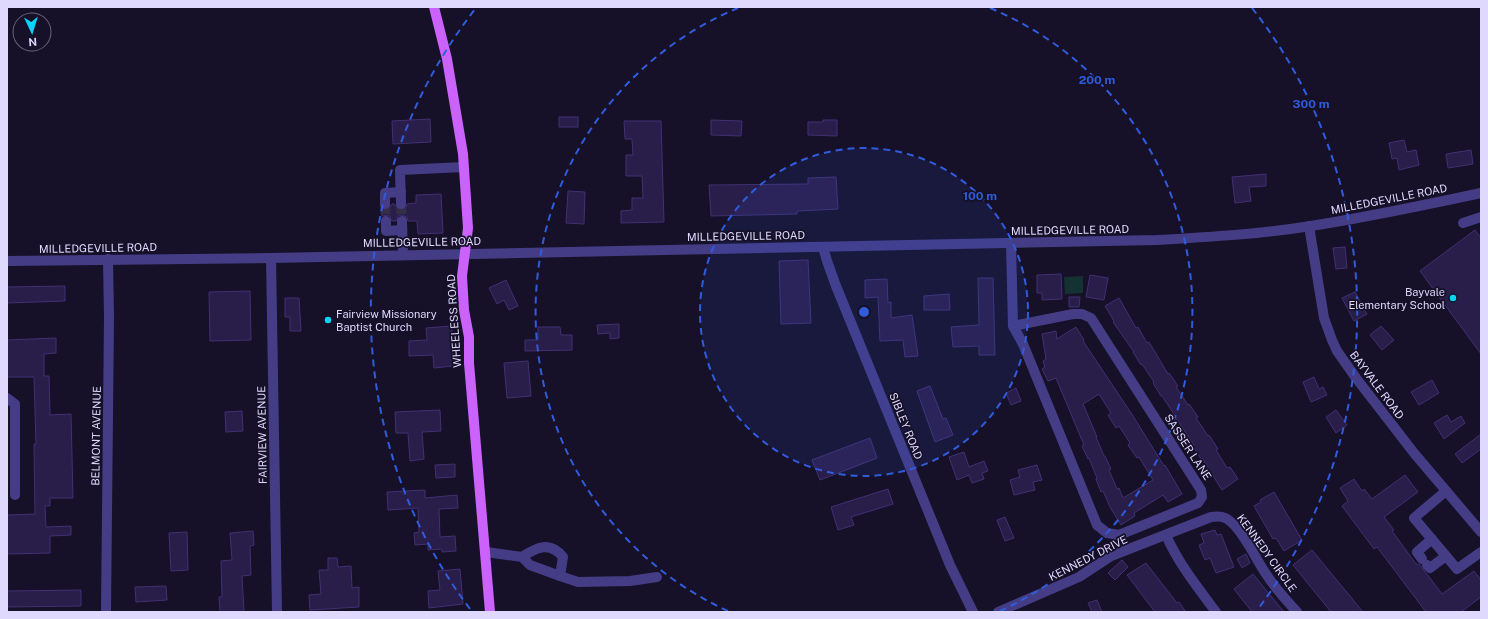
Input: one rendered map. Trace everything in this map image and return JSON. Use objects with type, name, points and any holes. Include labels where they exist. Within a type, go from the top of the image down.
[{"type":"main road","name":"WHEELESS ROAD","points":[[434,7],[447,59],[464,167],[468,228],[462,276],[464,310],[469,337],[470,371],[490,612]]},
{"type":"street","points":[[402,204],[400,170],[464,167]]},
{"type":"street","points":[[385,204],[385,193],[401,192]]},
{"type":"street","name":"MILLEDGEVILLE ROAD","points":[[7,261],[271,258],[403,254],[1011,244],[1207,238],[1310,226],[1359,218],[1481,193]]},
{"type":"street","points":[[1463,222],[1481,217]]},
{"type":"street","points":[[386,221],[386,231],[402,226],[403,254]]},
{"type":"street","name":"BAYVALE ROAD","points":[[1310,226],[1324,318],[1332,340],[1356,378],[1414,453],[1481,532]]},
{"type":"street","name":"SASSER LANE","points":[[1011,244],[1013,326],[1023,344],[1097,525],[1107,533],[1118,535],[1198,503],[1202,497],[1201,490],[1091,318],[1082,314],[1073,314],[1013,326]]},
{"type":"street","name":"SIBLEY ROAD","points":[[823,247],[826,261],[919,491],[950,565],[973,612]]},
{"type":"street","name":"FAIRVIEW AVENUE","points":[[271,258],[278,612]]},
{"type":"street","name":"BELMONT AVENUE","points":[[106,612],[109,317],[108,260]]},
{"type":"street","points":[[7,398],[15,404],[15,495]]},
{"type":"street","points":[[1446,491],[1414,518],[1458,569],[1481,552]]},
{"type":"street","name":"KENNEDY CIRCLE","points":[[1166,535],[1211,517],[1221,516],[1227,519],[1236,526],[1275,588],[1297,612]]},
{"type":"street","points":[[1166,535],[1173,550],[1216,612]]},
{"type":"street","name":"KENNEDY DRIVE","points":[[998,612],[1079,577],[1111,556],[1166,535]]},
{"type":"street","points":[[1432,539],[1417,552],[1425,562],[1430,568],[1446,556]]},
{"type":"street","points":[[522,557],[535,548],[548,547],[557,550],[563,557],[560,576]]},
{"type":"street","points":[[486,552],[522,557],[530,565],[578,582],[630,581],[657,577]]},
{"type":"green space","points":[[1083,276],[1083,293],[1065,294],[1064,277]]},
{"type":"building","points":[[559,117],[578,117],[578,127],[559,127]]},
{"type":"building","points":[[430,119],[431,142],[393,144],[392,121]]},
{"type":"building","points":[[711,120],[742,121],[741,136],[711,135]]},
{"type":"building","points":[[823,120],[837,120],[837,136],[808,135],[808,122],[823,122]]},
{"type":"building","points":[[624,121],[661,121],[664,222],[621,223],[621,211],[632,210],[632,198],[643,198],[642,176],[626,176],[626,155],[633,155],[632,139],[625,139]]},
{"type":"building","points":[[1404,140],[1407,152],[1416,150],[1419,165],[1399,170],[1397,158],[1392,159],[1389,143]]},
{"type":"building","points":[[1471,150],[1473,164],[1448,168],[1446,154]]},
{"type":"building","points":[[1266,174],[1266,186],[1249,187],[1251,201],[1235,203],[1232,177]]},
{"type":"building","points":[[836,177],[838,209],[797,211],[797,214],[711,216],[709,185],[808,184],[808,178]]},
{"type":"building","points":[[568,191],[585,192],[584,224],[566,223]]},
{"type":"building","points":[[441,194],[443,233],[418,234],[417,221],[408,221],[407,217],[402,215],[398,216],[396,221],[392,221],[389,215],[382,216],[382,210],[389,209],[392,204],[394,204],[398,209],[402,210],[407,204],[416,203],[416,195]]},
{"type":"building","points":[[1475,230],[1481,238],[1481,354],[1420,271]]},
{"type":"building","points":[[1345,247],[1347,268],[1336,269],[1333,248]]},
{"type":"building","points":[[808,260],[811,323],[781,324],[779,261]]},
{"type":"building","points":[[1061,274],[1062,299],[1042,300],[1042,293],[1037,293],[1037,275]]},
{"type":"building","points":[[1090,275],[1108,278],[1104,300],[1086,297]]},
{"type":"building","points":[[978,278],[993,278],[995,355],[979,355],[979,346],[953,347],[951,327],[979,325]]},
{"type":"building","points":[[887,279],[888,303],[891,302],[891,318],[912,315],[918,356],[905,357],[903,340],[880,341],[878,297],[865,298],[865,280]]},
{"type":"building","points":[[506,280],[518,306],[509,310],[504,300],[497,304],[489,288]]},
{"type":"building","points":[[65,286],[65,301],[7,303],[7,287]]},
{"type":"building","points":[[250,291],[251,340],[210,341],[209,292]]},
{"type":"building","points":[[1355,292],[1367,314],[1354,321],[1342,298]]},
{"type":"building","points":[[949,294],[950,310],[924,310],[924,296]]},
{"type":"building","points":[[1069,297],[1080,297],[1079,307],[1069,307]]},
{"type":"building","points":[[285,298],[299,298],[301,331],[290,331],[290,317],[285,317]]},
{"type":"building","points":[[1119,298],[1136,328],[1138,327],[1147,343],[1149,342],[1168,374],[1169,373],[1178,386],[1176,387],[1198,417],[1196,418],[1218,449],[1216,450],[1227,468],[1230,467],[1238,479],[1222,490],[1161,396],[1153,383],[1154,382],[1113,322],[1114,321],[1105,306]]},
{"type":"building","points":[[619,324],[619,338],[610,339],[610,333],[598,334],[597,325]]},
{"type":"building","points":[[452,326],[453,366],[434,368],[433,355],[409,356],[409,341],[427,340],[426,328]]},
{"type":"building","points":[[1381,326],[1394,340],[1382,350],[1370,335]]},
{"type":"building","points":[[538,327],[560,327],[561,335],[572,335],[572,350],[525,351],[525,340],[538,340]]},
{"type":"building","points":[[1076,327],[1084,340],[1083,341],[1164,466],[1165,465],[1182,494],[1168,502],[1163,495],[1134,513],[1135,516],[1121,525],[1110,507],[1103,491],[1101,492],[1089,458],[1088,459],[1082,446],[1084,445],[1056,378],[1048,381],[1042,369],[1045,367],[1043,361],[1046,359],[1042,334],[1056,331],[1057,339]],"holes":[[[1099,394],[1111,413],[1108,415],[1116,428],[1119,426],[1130,443],[1128,445],[1137,458],[1139,457],[1153,480],[1123,498],[1119,488],[1117,489],[1109,470],[1111,469],[1104,456],[1083,404]]]},
{"type":"building","points":[[56,338],[56,353],[44,354],[44,376],[49,376],[50,415],[71,414],[73,498],[50,498],[50,506],[45,506],[46,527],[71,526],[71,535],[50,536],[50,553],[7,554],[7,515],[35,514],[34,444],[36,444],[34,377],[7,377],[7,340]]},
{"type":"building","points":[[528,361],[531,396],[507,398],[504,363]]},
{"type":"building","points":[[1314,377],[1319,389],[1323,387],[1327,395],[1311,402],[1303,382]]},
{"type":"building","points":[[1432,380],[1439,393],[1419,405],[1411,392]]},
{"type":"building","points":[[930,386],[943,419],[946,418],[953,435],[935,442],[917,391]]},
{"type":"building","points":[[1016,388],[1021,401],[1011,405],[1006,393]]},
{"type":"building","points":[[440,410],[441,431],[422,432],[424,459],[410,461],[408,433],[396,433],[395,412]]},
{"type":"building","points":[[1336,410],[1347,425],[1336,433],[1326,417]]},
{"type":"building","points":[[242,411],[243,431],[226,432],[225,412]]},
{"type":"building","points":[[1447,415],[1451,422],[1461,416],[1465,423],[1444,439],[1434,423]]},
{"type":"building","points":[[1481,434],[1481,449],[1462,463],[1455,454]]},
{"type":"building","points":[[870,438],[877,458],[820,480],[812,460]]},
{"type":"building","points":[[964,452],[969,467],[984,461],[988,471],[982,473],[984,479],[972,483],[969,475],[957,480],[949,457]]},
{"type":"building","points":[[455,464],[455,477],[436,478],[435,465]]},
{"type":"building","points":[[1037,465],[1042,480],[1033,482],[1035,490],[1014,495],[1010,480],[1020,477],[1018,470]]},
{"type":"building","points":[[1405,475],[1418,492],[1384,517],[1394,530],[1392,531],[1416,564],[1420,565],[1442,594],[1474,571],[1481,580],[1481,597],[1461,612],[1426,612],[1377,547],[1374,549],[1342,506],[1348,501],[1340,488],[1354,479],[1362,491],[1364,489],[1372,499]]},
{"type":"building","points":[[888,489],[893,504],[851,517],[854,525],[838,530],[831,507]]},
{"type":"building","points":[[425,490],[425,498],[457,495],[458,508],[439,509],[440,537],[455,536],[456,551],[442,552],[442,549],[428,550],[428,544],[415,545],[414,533],[419,532],[418,508],[388,510],[387,492]]},
{"type":"building","points":[[1274,492],[1302,540],[1284,551],[1276,538],[1273,539],[1254,506],[1261,502],[1260,500]]},
{"type":"building","points":[[1005,517],[1014,538],[1005,541],[997,520]]},
{"type":"building","points":[[1215,530],[1217,535],[1221,534],[1234,567],[1216,573],[1210,558],[1205,560],[1199,545],[1204,543],[1201,534]]},
{"type":"building","points":[[253,531],[254,545],[250,546],[251,575],[242,576],[244,612],[220,612],[219,597],[222,597],[221,561],[232,560],[230,533]]},
{"type":"building","points":[[187,532],[188,570],[171,571],[169,533]]},
{"type":"building","points":[[1312,550],[1363,612],[1331,612],[1293,565]]},
{"type":"building","points":[[1246,554],[1250,563],[1242,568],[1237,559]]},
{"type":"building","points":[[328,558],[337,558],[338,567],[351,566],[352,588],[359,587],[359,607],[310,610],[309,595],[321,594],[319,570],[328,570]]},
{"type":"building","points":[[1122,560],[1128,567],[1115,580],[1108,573]]},
{"type":"building","points":[[1146,563],[1177,603],[1179,602],[1186,612],[1155,612],[1127,575]]},
{"type":"building","points":[[460,569],[463,604],[429,608],[428,591],[440,590],[438,571]]},
{"type":"building","points":[[1253,574],[1284,612],[1252,612],[1234,589]]},
{"type":"building","points":[[166,586],[167,600],[136,602],[135,587]]},
{"type":"building","points":[[81,590],[81,606],[7,607],[7,591]]},
{"type":"building","points":[[1097,600],[1102,612],[1092,612],[1088,603]]},
{"type":"tunnel","points":[[385,204],[386,221]]},
{"type":"tunnel","points":[[401,204],[402,221]]},
{"type":"place","name":"Bayvale Elementary School","points":[[1453,298]]},
{"type":"place","name":"Fairview Missionary Baptist Church","points":[[328,320]]}]
